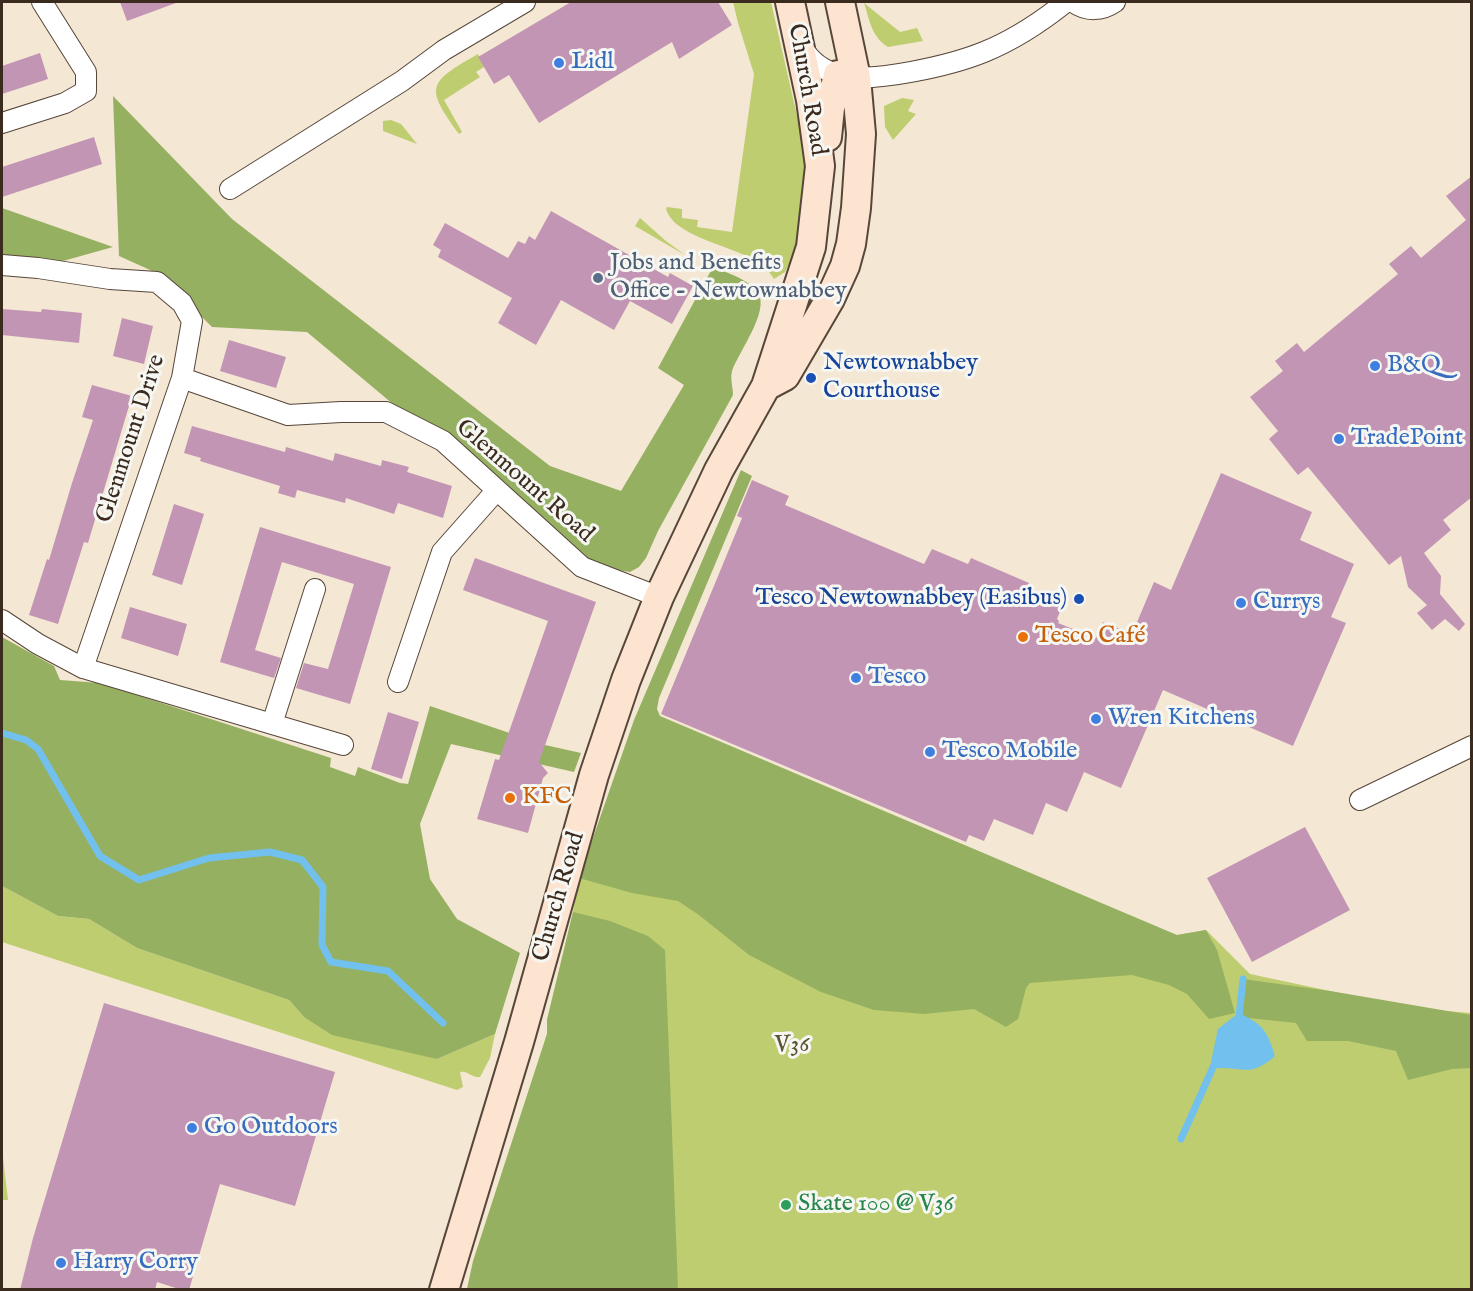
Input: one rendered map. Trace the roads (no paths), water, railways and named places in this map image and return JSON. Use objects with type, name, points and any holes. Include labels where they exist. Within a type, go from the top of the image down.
[{"type":"street","points":[[2,123],[65,103],[86,91],[86,72],[42,2]]},
{"type":"street","points":[[230,189],[402,81],[444,50],[525,2]]},
{"type":"street","name":"Church Road","points":[[444,1290],[519,1042],[594,775],[626,680],[659,597],[719,470],[766,386],[811,248],[820,166],[812,100],[790,2]]},
{"type":"street","name":"Church Road","points":[[766,386],[785,376],[830,299],[845,266],[851,244],[861,157],[861,134],[847,76],[840,2]]},
{"type":"street","points":[[800,43],[816,64],[847,76],[915,71],[986,52],[1022,33],[1066,2]]},
{"type":"street","points":[[1073,2],[1088,9],[1098,9],[1115,2]]},
{"type":"street","points":[[820,166],[847,76]]},
{"type":"street","name":"Glenmount Drive","points":[[2,265],[110,279],[157,282],[182,303],[192,321],[182,378],[83,668]]},
{"type":"street","name":"Glenmount Road","points":[[182,378],[288,415],[341,411],[386,412],[443,441],[582,567],[659,597]]},
{"type":"street","points":[[398,682],[442,552],[496,491]]},
{"type":"street","points":[[272,724],[315,589]]},
{"type":"street","points":[[2,620],[38,644],[83,668],[343,745]]},
{"type":"street","points":[[1360,800],[1472,746]]},
{"type":"water","points":[[1239,1017],[1260,1032],[1266,1043],[1268,1057],[1256,1065],[1236,1067],[1216,1060],[1221,1031]]},
{"type":"waterway","points":[[2,733],[26,740],[38,749],[100,856],[139,880],[209,858],[270,852],[302,860],[323,887],[322,945],[331,962],[388,971],[443,1023]]},
{"type":"waterway","points":[[1181,1139],[1214,1065],[1221,1031],[1239,1017],[1243,979]]},
{"type":"waterway","points":[[1214,1065],[1256,1065],[1271,1055],[1260,1031],[1239,1017]]},
{"type":"place","name":"Lidl","points":[[559,63]]},
{"type":"place","name":"Jobs and Benefits Office - Newtownabbey","points":[[598,278]]},
{"type":"place","name":"B&Q","points":[[1375,366]]},
{"type":"place","name":"Newtownabbey Courthouse","points":[[811,378]]},
{"type":"place","name":"TradePoint","points":[[1339,439]]},
{"type":"place","name":"Tesco Newtownabbey (Easibus)","points":[[1079,599]]},
{"type":"place","name":"Currys","points":[[1241,603]]},
{"type":"place","name":"Tesco Café","points":[[1023,637]]},
{"type":"place","name":"Tesco","points":[[856,678]]},
{"type":"place","name":"Wren Kitchens","points":[[1096,719]]},
{"type":"place","name":"Tesco Mobile","points":[[930,752]]},
{"type":"place","name":"KFC","points":[[510,798]]},
{"type":"place","name":"Go Outdoors","points":[[192,1128]]},
{"type":"place","name":"Skate 100 @ V36","points":[[786,1205]]},
{"type":"place","name":"Harry Corry","points":[[61,1263]]},
{"type":"park label","name":"V36","points":[[792,1046]]}]
